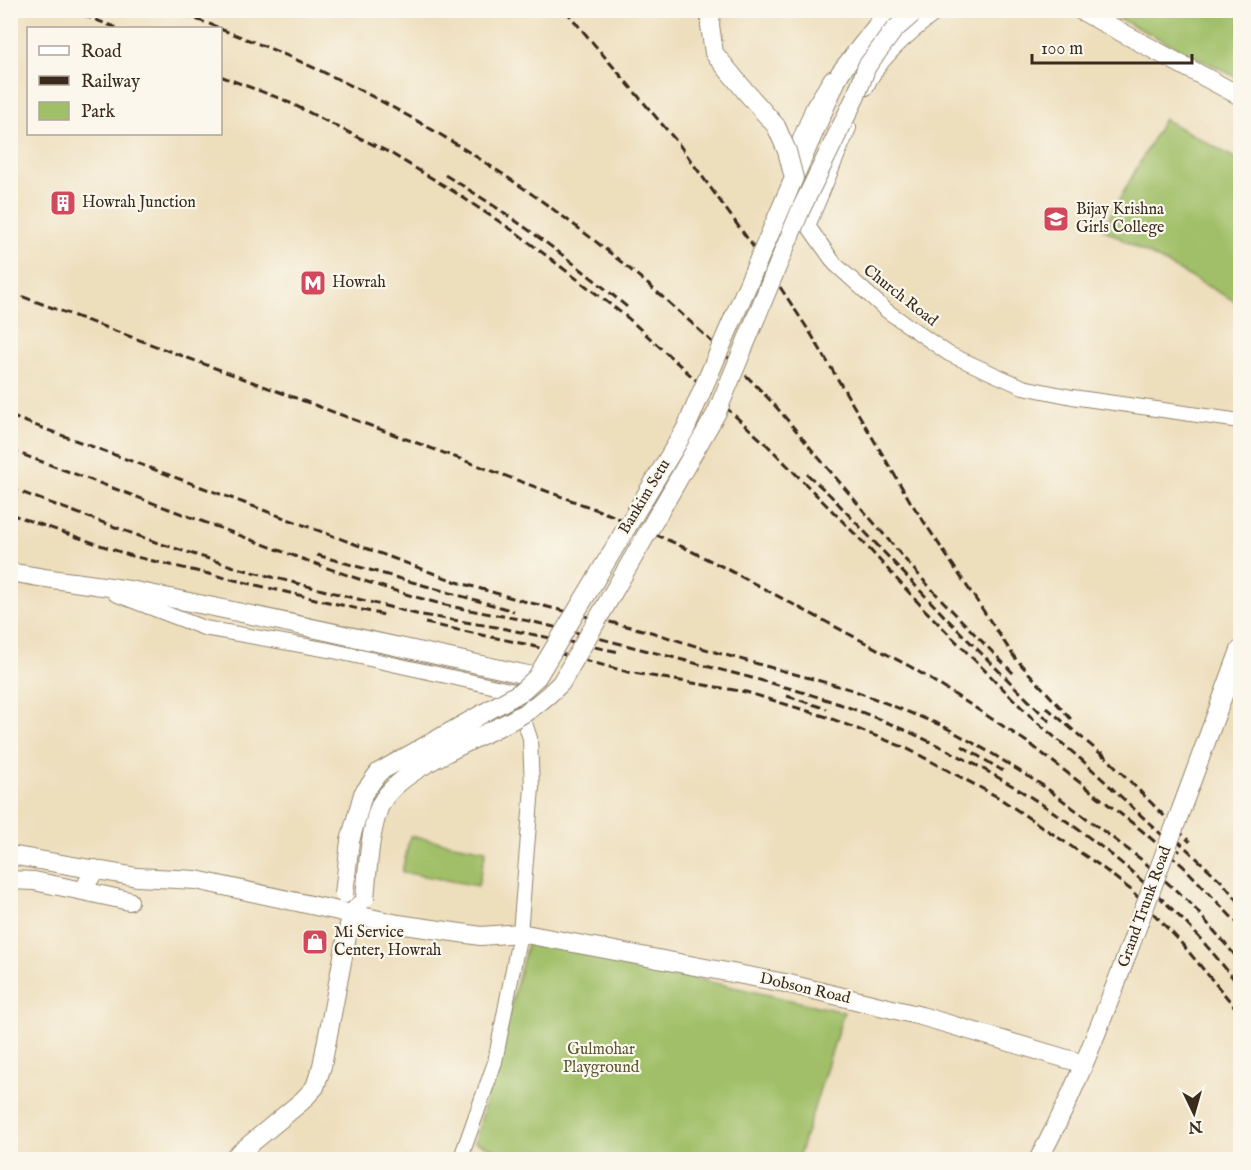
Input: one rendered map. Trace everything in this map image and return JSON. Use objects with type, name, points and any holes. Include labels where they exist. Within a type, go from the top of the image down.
[{"type":"main road","points":[[711,10],[710,25],[714,53],[776,126],[787,151],[794,178]]},
{"type":"main road","name":"Bankim Setu","points":[[351,915],[344,894],[353,832],[363,794],[379,772],[521,692],[537,677],[685,430],[840,74],[889,10]]},
{"type":"main road","name":"Bankim Setu","points":[[351,915],[365,898],[372,837],[379,806],[387,792],[407,775],[541,703],[561,683],[717,412],[801,208],[856,96],[867,66],[894,30],[917,10]]},
{"type":"main road","points":[[1080,10],[1240,96]]},
{"type":"main road","points":[[10,572],[143,592],[537,677]]},
{"type":"main road","name":"Grand Trunk Road","points":[[1038,1160],[1054,1131],[1084,1064],[1117,981],[1240,650]]},
{"type":"main road","name":"Dobson Road","points":[[12,856],[137,877],[196,880],[398,924],[481,936],[520,933],[785,983],[921,1016],[1084,1064]]},
{"type":"main road","points":[[84,891],[95,870]]},
{"type":"main road","points":[[10,880],[34,880],[129,901]]},
{"type":"main road","points":[[231,1160],[302,1101],[315,1087],[322,1066],[351,915]]},
{"type":"street","name":"Church Road","points":[[881,10],[847,50],[813,107],[778,200],[808,226],[835,264],[887,311],[949,354],[1017,386],[1072,397],[1240,421]]},
{"type":"street","points":[[808,226],[870,78],[911,31],[940,10]]},
{"type":"street","points":[[88,583],[204,628],[329,650],[514,691],[530,738],[532,788],[520,933],[495,1062],[460,1160]]},
{"type":"green space","points":[[1104,11],[1240,11],[1240,79]]},
{"type":"green space","points":[[1164,119],[1240,161],[1240,304],[1103,229]]},
{"type":"green space","points":[[410,836],[486,850],[478,886],[402,872]]},
{"type":"green space","name":"Gulmohar Playground","points":[[528,941],[844,1012],[798,1159],[522,1159],[475,1142]]},
{"type":"railway","points":[[70,10],[114,27]]},
{"type":"railway","points":[[171,10],[217,27]]},
{"type":"railway","points":[[565,10],[678,143],[755,249],[811,334],[910,501],[1015,658],[1071,719]]},
{"type":"railway","points":[[222,30],[297,60],[372,96],[445,137],[515,182],[583,231],[648,284],[768,398],[916,572],[1014,674]]},
{"type":"railway","points":[[222,77],[284,100],[392,154],[518,234],[628,318],[768,446],[1032,718],[1083,761],[1180,852]]},
{"type":"railway","points":[[445,175],[539,237],[627,307]]},
{"type":"railway","points":[[10,292],[611,515],[725,568],[911,667],[1030,744],[1140,829],[1183,866],[1240,926]]},
{"type":"railway","points":[[10,416],[457,582],[523,601],[651,632],[853,690],[943,726],[1045,787],[1142,860],[1191,904],[1240,961]]},
{"type":"railway","points":[[10,450],[308,561],[405,594],[457,608],[538,623],[744,676],[814,696],[881,720],[983,769],[1032,798],[1079,830],[1124,865],[1165,903],[1204,943],[1240,987]]},
{"type":"railway","points":[[807,474],[1051,723]]},
{"type":"railway","points":[[10,488],[158,543],[241,569],[416,614],[496,627],[619,652]]},
{"type":"railway","points":[[10,514],[132,556],[384,615]]},
{"type":"railway","points":[[317,555],[514,611]]},
{"type":"railway","points":[[425,623],[525,644],[628,672],[746,692],[827,717],[906,748],[996,796],[1099,865],[1131,890],[1177,938],[1240,1013]]},
{"type":"railway","points":[[787,696],[827,709]]},
{"type":"railway","points":[[1046,707],[1107,759]]},
{"type":"railway","points":[[962,746],[1003,771]]},
{"type":"railway","points":[[1101,752],[1190,842]]},
{"type":"railway","points":[[1176,839],[1221,881],[1240,903]]},
{"type":"place","name":"Howrah Junction","points":[[63,203]]},
{"type":"place","name":"Bijay Krishna Girls College","points":[[1056,219]]},
{"type":"place","name":"Howrah","points":[[313,283]]},
{"type":"place","name":"Mi Service Center, Howrah","points":[[315,942]]}]
